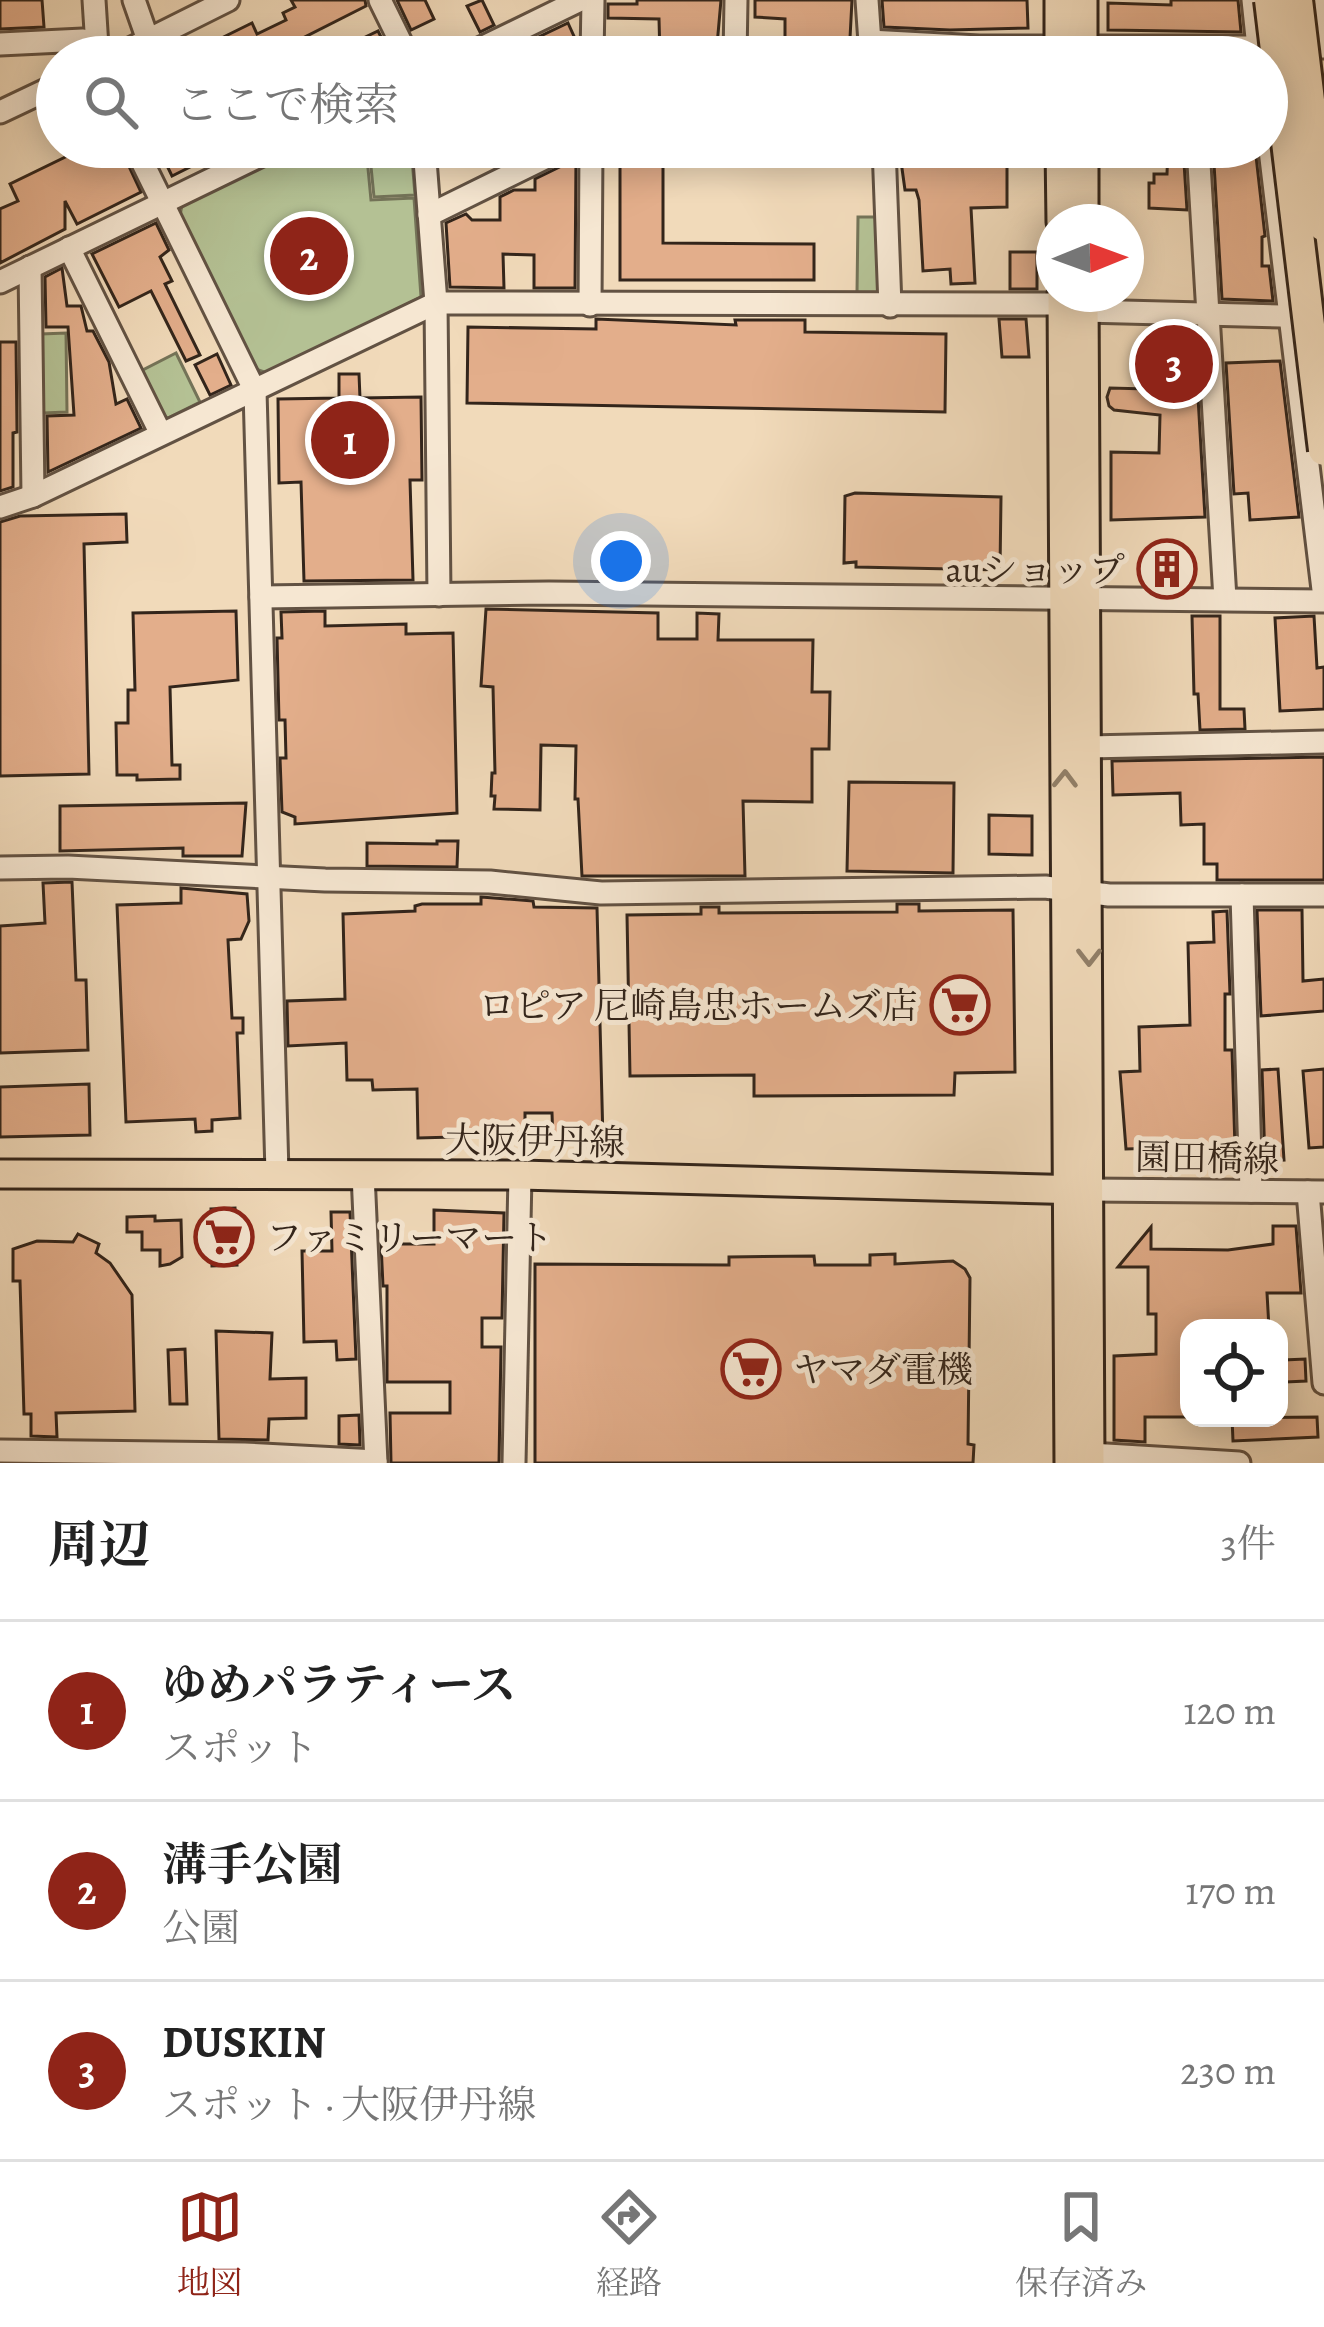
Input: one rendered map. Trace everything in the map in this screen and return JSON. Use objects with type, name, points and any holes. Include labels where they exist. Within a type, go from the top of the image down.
[{"type":"highway","points":[[1270,0],[1274,36]]},
{"type":"highway","points":[[1297,0],[1324,226]]},
{"type":"highway","points":[[1288,150],[1324,450]]},
{"type":"main road","points":[[1059,0],[1067,36]]},
{"type":"main road","points":[[1075,36],[1083,0]]},
{"type":"main road","points":[[1060,168],[1061,204]]},
{"type":"main road","points":[[1084,168],[1084,204]]},
{"type":"main road","points":[[1073,312],[1075,891],[1064,1146],[1079,1190],[1083,1460]]},
{"type":"main road","points":[[1075,891],[1088,747],[1076,599]]},
{"type":"main road","name":"大阪伊丹線","points":[[0,1174],[520,1175],[1079,1190]]},
{"type":"street","points":[[94,0],[101,36]]},
{"type":"street","points":[[134,0],[147,36]]},
{"type":"street","points":[[380,0],[398,36]]},
{"type":"street","points":[[506,36],[580,0]]},
{"type":"street","points":[[592,36],[593,0]]},
{"type":"street","points":[[735,36],[736,0]]},
{"type":"street","points":[[867,0],[869,36]]},
{"type":"street","points":[[1252,0],[1257,36]]},
{"type":"street","points":[[1288,50],[1324,46],[1318,0]]},
{"type":"street","points":[[156,36],[224,1]]},
{"type":"street","points":[[0,44],[36,42]]},
{"type":"street","points":[[0,112],[36,95]]},
{"type":"street","points":[[146,168],[255,390],[277,1173]]},
{"type":"street","points":[[0,282],[234,168]]},
{"type":"street","points":[[426,168],[436,303],[439,595]]},
{"type":"street","points":[[429,214],[524,168]]},
{"type":"street","points":[[590,304],[591,168]]},
{"type":"street","points":[[885,168],[890,306]]},
{"type":"street","points":[[1199,168],[1225,598]]},
{"type":"street","points":[[261,597],[549,593],[1324,599],[1272,168]]},
{"type":"street","points":[[69,248],[161,434]]},
{"type":"street","points":[[30,267],[33,496]]},
{"type":"street","points":[[0,508],[436,303],[890,306],[1036,302]]},
{"type":"street","points":[[1144,308],[1324,317]]},
{"type":"street","points":[[1088,747],[1324,742]]},
{"type":"street","points":[[0,868],[92,867],[515,884],[601,893],[1324,895]]},
{"type":"street","points":[[1242,895],[1252,1191]]},
{"type":"street","points":[[0,1451],[61,1458],[244,1454],[376,1462],[363,1174]]},
{"type":"street","points":[[514,1463],[520,1175]]},
{"type":"street","name":"園田橋線","points":[[1079,1190],[1316,1192]]},
{"type":"street","points":[[1316,1192],[1324,1383]]},
{"type":"street","points":[[1083,1460],[1239,1463]]},
{"type":"green space","points":[[247,168],[368,168],[371,200],[414,198],[421,297],[267,373],[253,368],[180,216],[183,199]]},
{"type":"green space","points":[[371,168],[413,168],[415,195],[374,197]]},
{"type":"green space","points":[[858,217],[882,217],[879,293],[857,293]]},
{"type":"green space","points":[[66,333],[67,412],[43,413],[41,334]]},
{"type":"green space","points":[[176,353],[200,402],[168,418],[161,416],[139,372]]},
{"type":"building","points":[[0,0],[42,0],[44,27],[0,29]]},
{"type":"building","points":[[291,0],[365,0],[366,6],[307,36],[226,36],[252,23],[257,34],[286,20],[283,13],[295,7]]},
{"type":"building","points":[[397,0],[425,0],[434,19],[411,30]]},
{"type":"building","points":[[482,0],[494,25],[480,32],[467,6]]},
{"type":"building","points":[[637,0],[721,0],[718,36],[659,36],[659,19],[608,18],[608,4],[637,4]]},
{"type":"building","points":[[755,0],[852,0],[850,36],[785,36],[785,19],[755,17]]},
{"type":"building","points":[[882,0],[1027,0],[1028,28],[884,27]]},
{"type":"building","points":[[1171,0],[1238,0],[1241,32],[1108,30],[1108,3],[1171,5]]},
{"type":"building","points":[[568,23],[574,36],[541,36]]},
{"type":"building","points":[[43,168],[130,168],[141,192],[77,224],[65,201],[65,229],[0,263],[0,209],[18,201],[10,184]]},
{"type":"building","points":[[558,168],[576,168],[575,288],[534,288],[534,255],[503,254],[504,288],[450,287],[446,223],[466,214],[472,220],[500,220],[500,197],[514,190],[535,190],[535,179]]},
{"type":"building","points":[[620,168],[663,168],[663,243],[814,244],[814,280],[620,280]]},
{"type":"building","points":[[902,168],[1007,168],[1007,207],[971,208],[975,283],[951,284],[950,269],[923,271],[919,200],[916,190],[905,190]]},
{"type":"building","points":[[1167,168],[1184,168],[1187,210],[1149,208],[1149,183],[1154,183],[1154,174],[1167,174]]},
{"type":"building","points":[[1214,168],[1257,168],[1265,236],[1262,266],[1269,266],[1273,301],[1222,299]]},
{"type":"building","points":[[156,223],[169,250],[160,257],[172,281],[165,284],[200,355],[186,361],[151,291],[119,307],[92,254]]},
{"type":"building","points":[[1010,252],[1036,252],[1036,289],[1010,289]]},
{"type":"building","points":[[62,268],[67,306],[81,306],[87,331],[93,331],[109,362],[116,404],[127,399],[141,428],[48,472],[47,416],[74,415],[68,327],[46,327],[45,277]]},
{"type":"building","points":[[596,319],[736,325],[735,320],[805,320],[805,332],[946,334],[945,412],[467,403],[468,327],[596,329]]},
{"type":"building","points":[[999,319],[1026,319],[1029,357],[1002,357]]},
{"type":"building","points":[[0,342],[16,342],[17,432],[13,433],[13,487],[0,491]]},
{"type":"building","points":[[1149,345],[1195,346],[1205,517],[1111,520],[1111,452],[1159,453],[1160,415],[1114,410],[1107,397],[1110,388],[1147,389]]},
{"type":"building","points":[[217,354],[231,385],[210,395],[195,365]]},
{"type":"building","points":[[1280,361],[1299,517],[1250,520],[1248,493],[1234,494],[1226,363]]},
{"type":"building","points":[[339,374],[359,374],[360,398],[421,397],[422,480],[410,480],[413,580],[304,581],[301,482],[279,483],[278,399],[339,398]]},
{"type":"building","points":[[845,496],[1001,497],[1000,570],[844,563]]},
{"type":"building","points":[[126,514],[127,542],[84,544],[89,774],[0,776],[0,522],[20,516]]},
{"type":"building","name":"auショップ","points":[[1148,549],[1184,549],[1185,585],[1149,584]]},
{"type":"building","points":[[486,609],[658,613],[658,639],[697,639],[697,613],[719,614],[718,640],[813,640],[812,692],[830,692],[829,749],[812,749],[812,802],[743,801],[745,876],[582,876],[576,746],[541,745],[540,810],[494,809],[493,687],[481,686]]},
{"type":"building","points":[[236,611],[238,680],[170,687],[172,765],[180,765],[180,779],[137,780],[137,775],[117,775],[116,723],[128,723],[128,690],[135,690],[133,613]]},
{"type":"building","points":[[325,611],[325,626],[406,624],[406,634],[453,633],[457,813],[295,824],[295,817],[282,812],[280,758],[286,758],[285,720],[279,720],[281,612]]},
{"type":"building","points":[[1192,616],[1220,616],[1220,709],[1244,709],[1245,729],[1200,730]]},
{"type":"building","points":[[1314,616],[1317,668],[1324,667],[1324,709],[1280,711],[1275,618]]},
{"type":"building","points":[[1324,757],[1324,880],[1217,880],[1217,864],[1204,864],[1204,824],[1181,825],[1180,793],[1113,795],[1112,761]]},
{"type":"building","points":[[849,782],[954,783],[953,873],[847,871]]},
{"type":"building","points":[[246,803],[242,856],[183,856],[183,848],[60,851],[60,806]]},
{"type":"building","points":[[989,815],[1032,816],[1032,855],[989,854]]},
{"type":"building","points":[[458,841],[457,867],[367,866],[367,843]]},
{"type":"building","points":[[72,882],[76,980],[86,980],[88,1050],[0,1053],[0,926],[45,923],[43,883]]},
{"type":"building","points":[[181,888],[247,894],[249,921],[241,939],[228,940],[232,1018],[243,1018],[243,1033],[237,1033],[240,1118],[212,1120],[212,1131],[196,1132],[195,1119],[126,1122],[117,905],[181,903]]},
{"type":"building","points":[[481,897],[533,901],[534,907],[597,908],[603,1140],[553,1143],[552,1113],[525,1113],[525,1135],[418,1138],[417,1089],[373,1090],[372,1080],[347,1080],[346,1043],[288,1046],[287,1001],[345,999],[343,914],[415,911],[422,904],[481,904]]},
{"type":"building","points":[[897,904],[919,904],[919,911],[1013,910],[1015,1072],[955,1073],[954,1095],[754,1096],[754,1075],[630,1076],[627,915],[701,914],[701,907],[719,907],[719,913],[897,912]]},
{"type":"building","points":[[1257,910],[1302,910],[1303,981],[1324,979],[1324,1011],[1261,1016]]},
{"type":"building","points":[[1227,911],[1230,994],[1225,994],[1225,1050],[1232,1050],[1235,1148],[1215,1148],[1208,1158],[1193,1158],[1192,1147],[1126,1149],[1120,1072],[1140,1071],[1139,1027],[1190,1025],[1188,943],[1214,942],[1213,912]]},
{"type":"building","points":[[1278,1069],[1284,1160],[1265,1161],[1262,1070]]},
{"type":"building","points":[[1324,1069],[1324,1147],[1309,1148],[1303,1071]]},
{"type":"building","points":[[89,1084],[90,1135],[0,1137],[0,1087]]},
{"type":"building","name":"ファミリーマート","points":[[235,1208],[237,1265],[212,1266],[211,1209]]},
{"type":"building","points":[[434,1210],[504,1213],[502,1318],[482,1318],[482,1347],[501,1347],[499,1463],[391,1463],[390,1413],[450,1413],[450,1382],[387,1382],[387,1286],[383,1286],[381,1244],[434,1244]]},
{"type":"building","points":[[331,1212],[350,1212],[356,1359],[337,1360],[336,1341],[304,1342],[302,1251],[332,1251]]},
{"type":"building","points":[[155,1216],[155,1221],[181,1220],[182,1257],[170,1264],[160,1266],[160,1250],[142,1250],[142,1232],[127,1232],[127,1217]]},
{"type":"building","points":[[1273,1226],[1296,1226],[1301,1293],[1267,1293],[1268,1319],[1180,1319],[1180,1417],[1145,1417],[1145,1442],[1114,1440],[1114,1356],[1156,1354],[1156,1314],[1148,1314],[1148,1267],[1118,1267],[1151,1227],[1151,1249],[1228,1250],[1273,1244]]},
{"type":"building","points":[[78,1234],[99,1244],[96,1253],[110,1263],[132,1295],[135,1411],[56,1413],[57,1437],[31,1436],[31,1414],[24,1414],[20,1281],[13,1281],[13,1249],[37,1241],[73,1242]]},
{"type":"building","name":"ヤマダ電機","points":[[895,1254],[895,1264],[953,1261],[970,1278],[968,1444],[974,1445],[973,1463],[535,1463],[535,1264],[729,1265],[729,1257],[814,1256],[815,1265],[870,1265],[870,1255]]},
{"type":"building","points":[[216,1331],[272,1333],[270,1379],[306,1378],[306,1418],[269,1419],[268,1440],[219,1439]]},
{"type":"building","points":[[185,1349],[187,1404],[170,1404],[168,1350]]},
{"type":"building","points":[[1305,1359],[1306,1381],[1288,1382],[1288,1360]]},
{"type":"building","points":[[359,1415],[360,1445],[339,1444],[339,1416]]},
{"type":"building","points":[[1288,1417],[1317,1417],[1318,1437],[1233,1441],[1232,1427],[1288,1427]]},
{"type":"waterway","points":[[426,318],[426,348]]},
{"type":"place","name":"溝手公園","points":[[309,256]]},
{"type":"place","name":"DUSKIN","points":[[1174,364]]},
{"type":"place","name":"ゆめパラティース","points":[[350,440]]},
{"type":"place","name":"auショップ","points":[[1167,569]]},
{"type":"place","name":"ロピア 尼崎島忠ホームズ店","points":[[960,1005]]},
{"type":"place","name":"ファミリーマート","points":[[224,1237]]},
{"type":"place","name":"ヤマダ電機","points":[[751,1369]]}]
